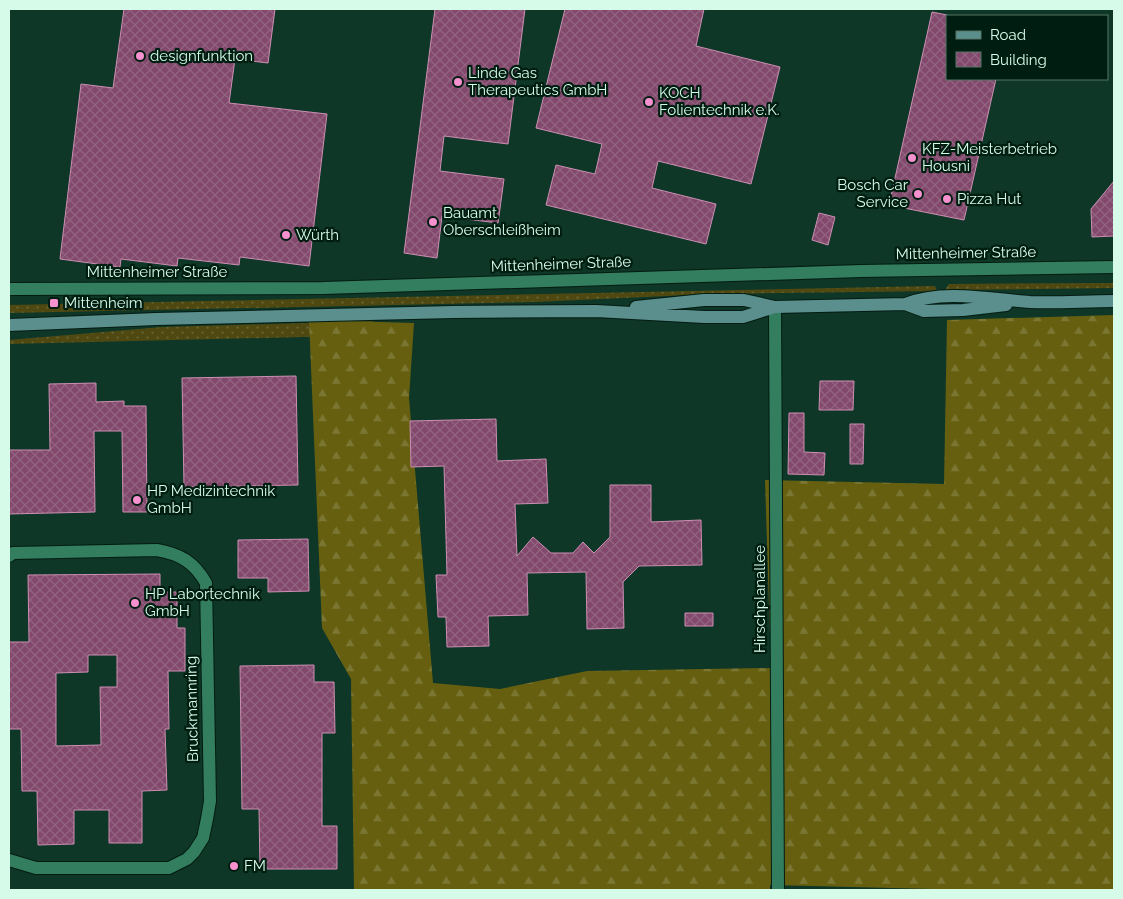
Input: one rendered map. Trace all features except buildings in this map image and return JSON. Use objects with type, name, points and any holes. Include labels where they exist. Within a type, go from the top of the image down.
[{"type":"main road","points":[[9,325],[165,319],[596,311],[704,317],[743,317],[775,307],[905,304],[924,311],[963,310],[1032,302],[1114,301]]},
{"type":"street","name":"Mittenheimer Straße","points":[[9,290],[323,288],[861,271],[1114,267]]},
{"type":"street","name":"Hirschplanallee","points":[[775,307],[778,890]]},
{"type":"street","name":"Bruckmannring","points":[[9,556],[13,553],[157,550],[170,552],[189,560],[199,571],[206,583],[210,801],[203,838],[187,859],[168,868],[36,868],[9,860]]},
{"type":"shaded area","points":[[1114,283],[1114,288],[945,290],[949,284]]},
{"type":"shaded area","points":[[935,286],[937,291],[710,294],[535,302],[9,313],[9,305]]},
{"type":"shaded area","points":[[373,321],[362,331],[344,336],[9,344],[9,340],[162,327]]},
{"type":"green space","points":[[1114,315],[1114,890],[974,890],[770,885],[770,890],[354,890],[351,679],[322,628],[309,320],[414,323],[409,398],[433,683],[500,689],[587,671],[771,668],[765,480],[944,484],[947,320]]},
{"type":"place","name":"designfunktion","points":[[140,56]]},
{"type":"place","name":"Linde Gas Therapeutics GmbH","points":[[458,82]]},
{"type":"place","name":"KOCH Folientechnik e.K.","points":[[649,102]]},
{"type":"place","name":"KFZ-Meisterbetrieb Housni","points":[[912,158]]},
{"type":"place","name":"Bosch Car Service","points":[[918,194]]},
{"type":"place","name":"Pizza Hut","points":[[947,199]]},
{"type":"place","name":"Bauamt Oberschleißheim","points":[[433,222]]},
{"type":"place","name":"Würth","points":[[286,235]]},
{"type":"place","name":"Mittenheim","points":[[54,303]]},
{"type":"place","name":"HP Medizintechnik GmbH","points":[[137,500]]},
{"type":"place","name":"HP Labortechnik GmbH","points":[[135,603]]},
{"type":"place","name":"FM","points":[[234,866]]}]
